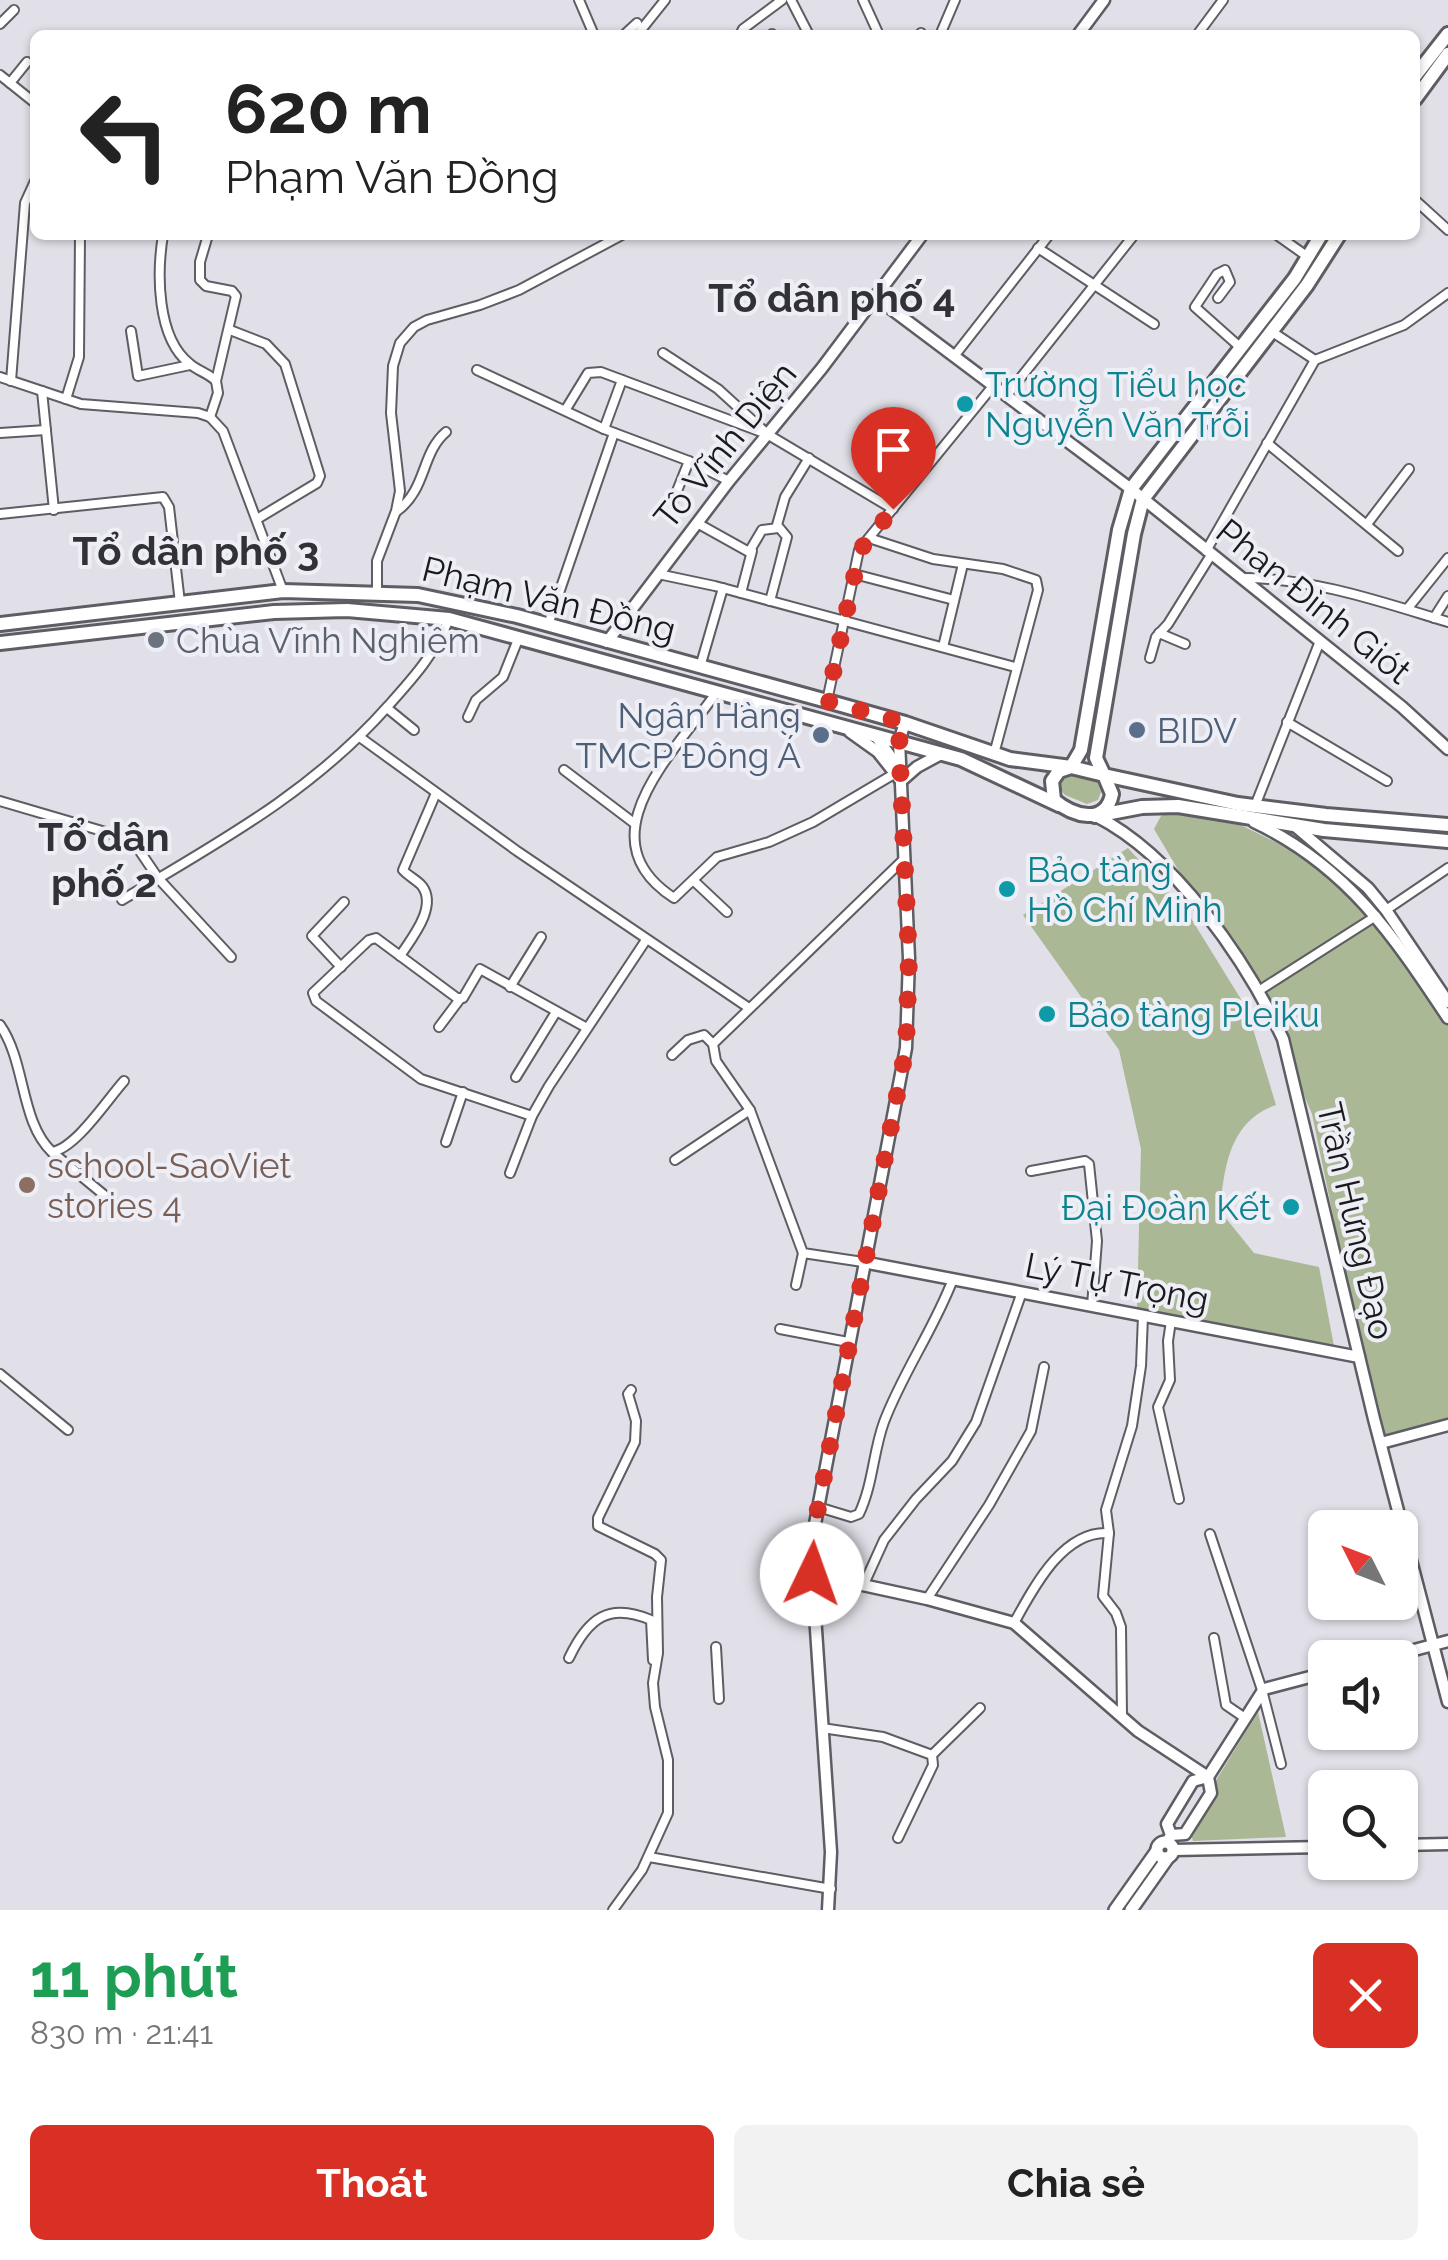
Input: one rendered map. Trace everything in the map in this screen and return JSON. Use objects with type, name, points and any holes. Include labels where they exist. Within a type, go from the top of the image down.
[{"type":"main road","points":[[1420,70],[1448,34]]},
{"type":"main road","points":[[1420,92],[1448,54]]},
{"type":"main road","points":[[1095,816],[1112,801],[1111,787],[1098,764],[1096,750],[1143,499],[1271,331],[1314,261],[1320,240]]},
{"type":"main road","points":[[1072,768],[1081,750],[1119,530],[1131,489],[1240,348],[1334,240]]},
{"type":"main road","name":"Phạm Văn Đồng","points":[[7,623],[283,591],[376,592],[457,601],[905,723],[994,754],[1037,765],[1072,768]]},
{"type":"main road","name":"Phạm Văn Đồng","points":[[0,643],[274,612],[347,610],[450,619],[941,754],[1003,776],[1059,804]]},
{"type":"main road","points":[[7,623],[15,641]]},
{"type":"main road","points":[[601,660],[608,642]]},
{"type":"main road","points":[[1448,826],[1258,811],[1159,806],[1095,816],[1059,804],[1052,794],[1052,781],[1060,771],[1072,768],[1258,811],[1292,824],[1448,841]]},
{"type":"main road","points":[[1258,811],[1292,824]]},
{"type":"main road","points":[[1117,1909],[1167,1848]]},
{"type":"main road","points":[[1132,1910],[1167,1848]]},
{"type":"street","points":[[579,0],[592,30]]},
{"type":"street","points":[[641,30],[666,0]]},
{"type":"street","points":[[744,30],[782,0]]},
{"type":"street","points":[[791,0],[806,30]]},
{"type":"street","points":[[863,0],[877,30]]},
{"type":"street","points":[[942,30],[954,0]]},
{"type":"street","points":[[1082,30],[1104,0]]},
{"type":"street","points":[[1201,30],[1223,0]]},
{"type":"street","points":[[0,24],[14,10]]},
{"type":"street","points":[[629,30],[637,23]]},
{"type":"street","points":[[27,62],[4,81],[30,99]]},
{"type":"street","points":[[11,381],[25,203],[30,192]]},
{"type":"street","points":[[1420,205],[1448,230]]},
{"type":"street","points":[[66,399],[79,358],[80,240]]},
{"type":"street","points":[[163,240],[159,298],[174,342],[190,365],[216,381]]},
{"type":"street","points":[[207,240],[199,277],[206,286],[236,294],[210,417]]},
{"type":"street","points":[[376,592],[377,562],[396,511],[400,482],[393,442],[392,384],[396,352],[406,335],[427,320],[480,306],[519,290],[613,240]]},
{"type":"street","name":"Tô Vĩnh Diện","points":[[608,642],[918,240]]},
{"type":"street","points":[[955,355],[1045,240]]},
{"type":"street","points":[[1008,395],[1130,240]]},
{"type":"street","points":[[1284,240],[1314,261]]},
{"type":"street","points":[[1038,248],[1154,324]]},
{"type":"street","points":[[1218,298],[1230,282],[1225,270],[1217,274],[1195,307],[1240,348]]},
{"type":"street","points":[[1150,658],[1159,633],[1209,553],[1315,360],[1404,325],[1448,293]]},
{"type":"street","points":[[874,296],[1131,489]]},
{"type":"street","points":[[230,330],[266,344],[285,364],[320,476],[316,483],[257,518]]},
{"type":"street","points":[[131,331],[138,376],[190,365]]},
{"type":"street","points":[[1271,331],[1315,360]]},
{"type":"street","points":[[663,353],[718,389],[767,434]]},
{"type":"street","points":[[477,370],[609,431],[689,460],[730,482]]},
{"type":"street","points":[[566,409],[588,373],[601,372],[767,434],[893,509]]},
{"type":"street","points":[[0,377],[66,399],[110,407],[198,412],[210,417],[224,431],[283,591]]},
{"type":"street","points":[[548,625],[622,380]]},
{"type":"street","points":[[827,701],[860,550],[993,386]]},
{"type":"street","points":[[42,391],[54,510]]},
{"type":"street","points":[[0,433],[46,430]]},
{"type":"street","points":[[396,511],[410,502],[417,491],[437,441],[446,432]]},
{"type":"street","points":[[1267,443],[1398,552]]},
{"type":"street","points":[[778,528],[785,497],[809,458]]},
{"type":"street","points":[[674,502],[689,460]]},
{"type":"street","points":[[1366,524],[1409,469]]},
{"type":"street","name":"Phan Đình Giót","points":[[1131,489],[1402,707],[1448,749]]},
{"type":"street","points":[[0,514],[164,497],[169,507],[180,603]]},
{"type":"street","points":[[697,523],[752,551]]},
{"type":"street","points":[[741,593],[762,530],[778,528]]},
{"type":"street","points":[[770,601],[787,537],[778,528]]},
{"type":"street","points":[[869,538],[933,559],[1031,577],[1038,584],[994,754]]},
{"type":"street","points":[[1408,608],[1448,558]]},
{"type":"street","points":[[943,647],[963,564]]},
{"type":"street","points":[[658,574],[1015,667]]},
{"type":"street","points":[[854,574],[954,600]]},
{"type":"street","points":[[1240,578],[1279,579],[1408,608],[1448,622]]},
{"type":"street","points":[[700,667],[723,588]]},
{"type":"street","points":[[1434,618],[1448,596]]},
{"type":"street","points":[[122,900],[318,776],[361,738],[426,664],[450,619]]},
{"type":"street","points":[[1159,633],[1185,644]]},
{"type":"street","points":[[468,717],[476,700],[502,677],[519,637]]},
{"type":"street","points":[[1320,641],[1287,722],[1258,811],[1381,913],[1444,989],[1448,1002]]},
{"type":"street","points":[[716,694],[672,749],[634,823],[634,854],[655,882],[674,898],[717,857],[769,842],[813,822],[941,754]]},
{"type":"street","points":[[387,708],[414,730]]},
{"type":"street","points":[[1287,722],[1387,782]]},
{"type":"street","points":[[828,1910],[832,1852],[812,1574],[818,1507],[906,1048],[909,958],[899,775],[899,742],[905,723]]},
{"type":"street","points":[[840,726],[878,752],[899,775]]},
{"type":"street","points":[[876,735],[899,775]]},
{"type":"street","points":[[361,738],[646,940],[749,1008]]},
{"type":"street","points":[[564,770],[634,823]]},
{"type":"street","points":[[400,956],[417,931],[426,903],[423,888],[402,870],[436,793]]},
{"type":"street","points":[[0,800],[118,834],[135,844],[158,878],[231,956]]},
{"type":"street","name":"Trần Hưng Đạo","points":[[1095,816],[1131,837],[1178,884],[1260,990],[1283,1039],[1359,1357],[1448,1702]]},
{"type":"street","points":[[1292,824],[1354,875],[1448,1018]]},
{"type":"street","points":[[713,1044],[904,859]]},
{"type":"street","points":[[1260,990],[1448,868]]},
{"type":"street","points":[[694,881],[727,912]]},
{"type":"street","points":[[341,966],[312,936],[344,902]]},
{"type":"street","points":[[510,988],[541,937]]},
{"type":"street","points":[[460,999],[372,938],[314,994],[314,1000],[421,1079],[532,1116]]},
{"type":"street","points":[[510,1173],[532,1116],[646,940]]},
{"type":"street","points":[[439,1027],[480,970],[588,1028]]},
{"type":"street","points":[[516,1077],[556,1012]]},
{"type":"street","points":[[0,1025],[10,1039],[35,1128],[52,1152],[126,1213]]},
{"type":"street","points":[[672,1055],[696,1036],[704,1035],[713,1044],[716,1061],[750,1110],[803,1253],[796,1285]]},
{"type":"street","points":[[52,1152],[64,1150],[124,1080]]},
{"type":"street","points":[[446,1142],[463,1092]]},
{"type":"street","points":[[675,1160],[750,1110]]},
{"type":"street","points":[[1031,1171],[1089,1164],[1097,1241],[1092,1306]]},
{"type":"street","points":[[803,1253],[864,1262]]},
{"type":"street","name":"Lý Tự Trọng","points":[[864,1262],[1359,1357]]},
{"type":"street","points":[[818,1507],[851,1517],[858,1514],[884,1423],[940,1312],[952,1279]]},
{"type":"street","points":[[864,1584],[891,1530],[952,1462],[976,1422],[1022,1292]]},
{"type":"street","points":[[1122,1716],[1121,1627],[1116,1612],[1103,1596],[1109,1533],[1106,1510],[1132,1426],[1144,1316]]},
{"type":"street","points":[[1171,1321],[1170,1380],[1158,1407],[1179,1499]]},
{"type":"street","points":[[780,1328],[848,1342]]},
{"type":"street","points":[[927,1599],[1031,1431],[1044,1367]]},
{"type":"street","points":[[0,1374],[68,1430]]},
{"type":"street","points":[[631,1390],[628,1394],[636,1421],[635,1442],[598,1526],[661,1560],[654,1673]]},
{"type":"street","points":[[1381,1443],[1448,1425]]},
{"type":"street","points":[[1014,1623],[1036,1586],[1070,1544],[1088,1534],[1109,1533]]},
{"type":"street","points":[[1210,1534],[1262,1690],[1282,1764]]},
{"type":"street","points":[[812,1574],[1014,1623],[1162,1749],[1208,1778]]},
{"type":"street","points":[[569,1658],[581,1638],[608,1613],[626,1612],[651,1620],[655,1706],[668,1760],[669,1806],[666,1822],[649,1856],[613,1910]]},
{"type":"street","points":[[1214,1638],[1225,1703],[1245,1718]]},
{"type":"street","points":[[1418,1649],[1448,1641]]},
{"type":"street","points":[[716,1648],[719,1699]]},
{"type":"street","points":[[1167,1848],[1185,1834],[1211,1792],[1208,1778],[1262,1690],[1308,1678]]},
{"type":"street","points":[[932,1755],[980,1708]]},
{"type":"street","points":[[822,1728],[883,1737],[932,1755]]},
{"type":"street","points":[[898,1838],[933,1765],[932,1755]]},
{"type":"street","points":[[1167,1848],[1167,1824],[1193,1781],[1208,1778]]},
{"type":"street","points":[[1418,1845],[1448,1844]]},
{"type":"street","points":[[1167,1848],[1308,1847]]},
{"type":"street","points":[[649,1856],[831,1889]]},
{"type":"green space","points":[[1070,773],[1097,781],[1101,792],[1098,800],[1087,804],[1065,795],[1058,786],[1059,778]]},
{"type":"green space","points":[[1175,810],[1231,820],[1301,855],[1376,916],[1448,1018],[1448,1425],[1379,1437],[1312,1114],[1260,990],[1200,907],[1154,829],[1161,816]]},
{"type":"green space","points":[[1128,848],[1189,915],[1247,1009],[1276,1105],[1260,1112],[1239,1134],[1227,1163],[1220,1211],[1254,1253],[1319,1267],[1334,1346],[1137,1308],[1141,1149],[1119,1050],[1023,915]]},
{"type":"green space","points":[[1258,1712],[1286,1837],[1193,1841],[1188,1826]]},
{"type":"place","name":"Trường Tiểu học Nguyễn Văn Trỗi","points":[[965,404]]},
{"type":"place","name":"Chùa Vĩnh Nghiêm","points":[[156,640]]},
{"type":"place","name":"BIDV","points":[[1137,730]]},
{"type":"place","name":"Ngân Hàng TMCP Đông Á","points":[[821,735]]},
{"type":"place","name":"Bảo tàng Hồ Chí Minh","points":[[1007,889]]},
{"type":"place","name":"Bảo tàng Pleiku","points":[[1047,1014]]},
{"type":"place","name":"school-SaoViet stories 4","points":[[27,1185]]},
{"type":"place","name":"Đại Đoàn Kết","points":[[1291,1207]]},
{"type":"district","name":"Tổ dân phố 4","points":[[832,297]]},
{"type":"district","name":"Tổ dân phố 3","points":[[196,550]]},
{"type":"district","name":"Tổ dân phố 2","points":[[104,859]]},
{"type":"route","points":[[812,1574],[815,1524],[906,1048],[909,958],[899,742],[905,723],[827,701],[860,550],[893,509]]}]
